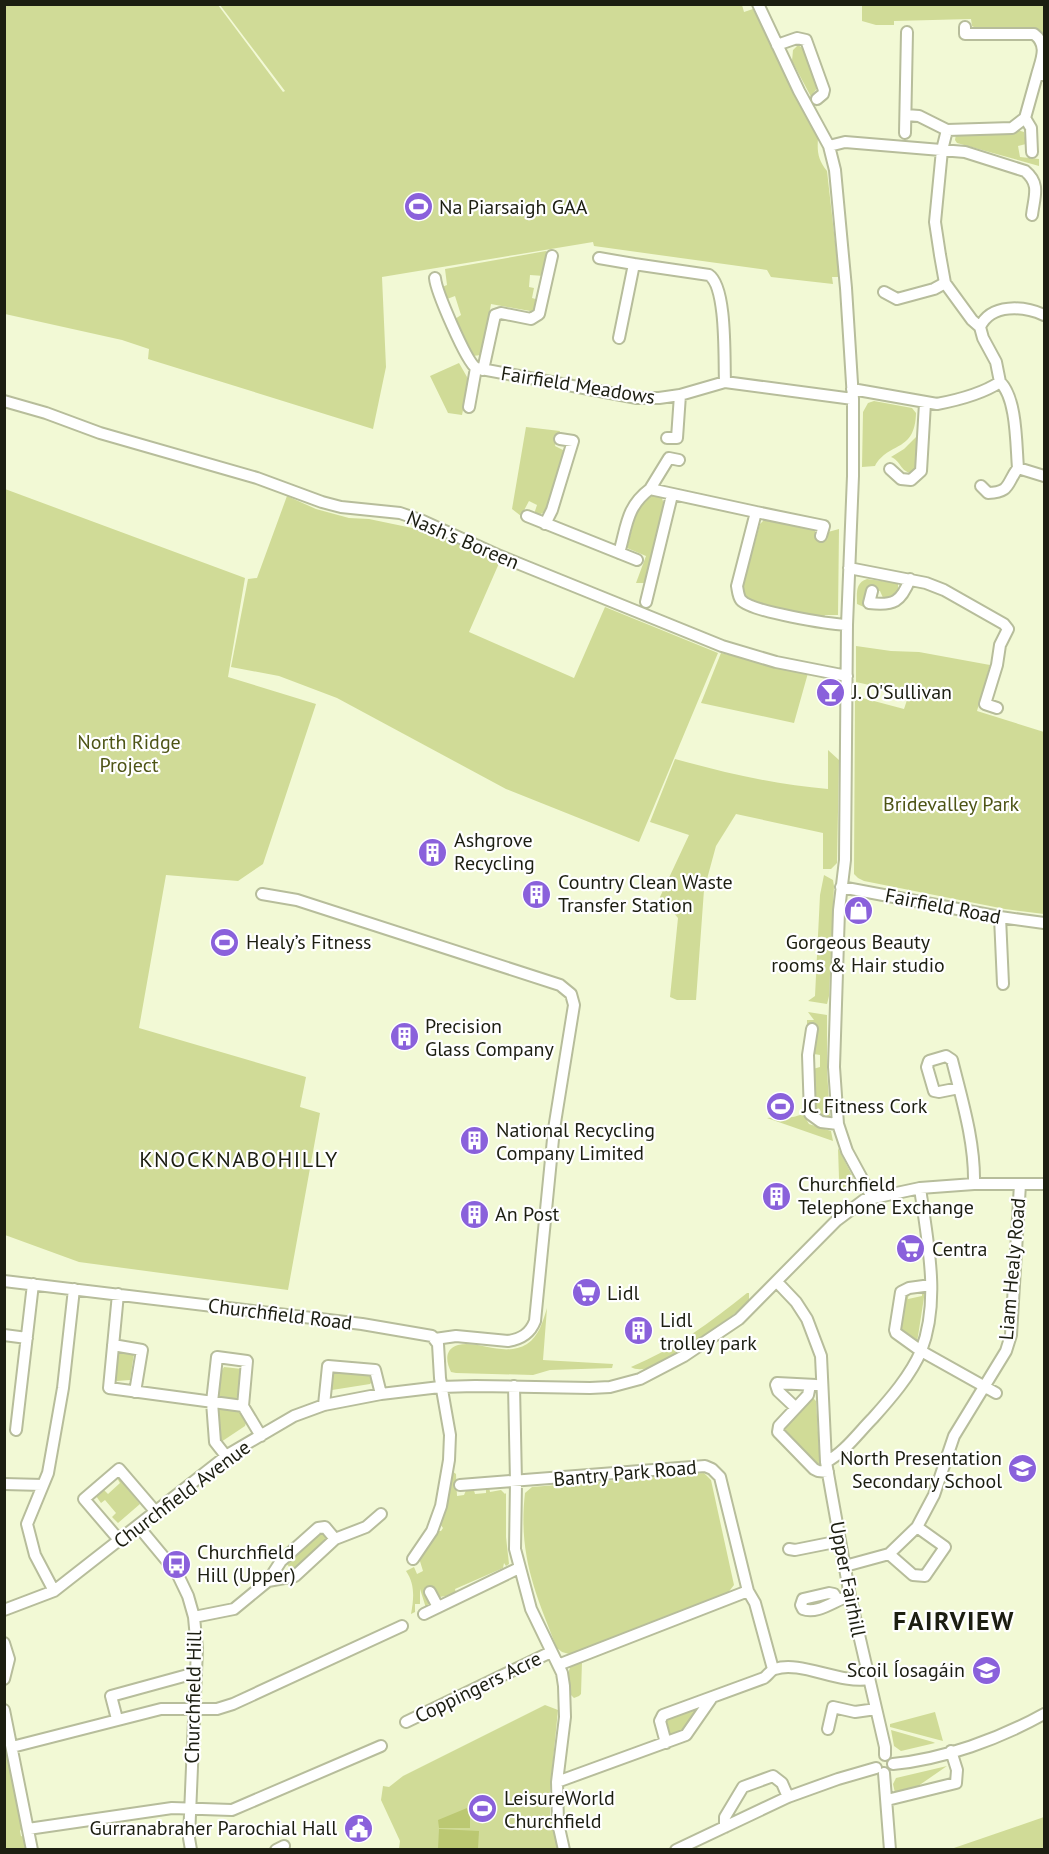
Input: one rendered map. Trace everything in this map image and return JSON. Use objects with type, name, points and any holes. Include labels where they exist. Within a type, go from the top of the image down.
[{"type":"street","points":[[758,4],[829,146],[834,170],[846,288],[852,394],[853,476],[847,625],[844,860],[834,1067],[838,1124],[847,1151],[872,1197],[920,1188],[974,1184],[1044,1184]]},
{"type":"street","points":[[906,115],[919,117],[947,130],[1006,129],[1017,126],[1025,118],[1041,75],[1043,48],[1041,40],[1034,34],[965,34],[965,27]]},
{"type":"street","points":[[905,134],[907,32]]},
{"type":"street","points":[[777,45],[797,38],[806,40],[824,90],[817,99]]},
{"type":"street","points":[[1025,118],[1031,128],[1032,152]]},
{"type":"street","points":[[947,130],[942,150],[935,222],[945,283],[972,320],[980,327],[983,338],[996,362],[1000,382],[1007,391],[1014,419],[1018,468],[1007,488],[1000,493],[988,493],[981,486]]},
{"type":"street","points":[[829,146],[845,142],[965,152],[1026,171],[1033,177],[1035,184],[1032,215]]},
{"type":"street","points":[[468,406],[495,315],[501,313],[531,319],[537,317],[541,285],[552,256]]},
{"type":"street","points":[[599,258],[707,274],[714,278],[721,297],[724,382]]},
{"type":"street","points":[[619,338],[629,311],[634,264]]},
{"type":"street","points":[[435,278],[438,291],[467,357],[479,369]]},
{"type":"street","points":[[884,292],[897,299],[934,289],[945,283]]},
{"type":"street","points":[[980,327],[989,316],[1005,309],[1021,308],[1044,315]]},
{"type":"street","name":"Fairfield Meadows","points":[[479,369],[637,398],[680,395],[724,382],[852,394],[879,393],[925,403],[950,402],[991,388],[1000,382]]},
{"type":"street","name":"Fairfield Meadows","points":[[667,438],[677,438],[680,395]]},
{"type":"street","name":"Nash's Boreen","points":[[4,401],[46,413],[100,433],[257,478],[322,502],[341,507],[400,513],[423,520],[500,556],[722,646],[776,662],[847,676]]},
{"type":"street","points":[[890,469],[901,479],[911,480],[921,471],[925,403]]},
{"type":"street","points":[[545,524],[552,510],[573,441],[560,439]]},
{"type":"street","points":[[620,553],[632,506],[637,498],[650,489],[669,458],[679,460]]},
{"type":"street","points":[[1018,468],[1044,476]]},
{"type":"street","points":[[650,489],[824,526],[821,536]]},
{"type":"street","points":[[646,602],[672,495]]},
{"type":"street","points":[[756,512],[737,586],[742,601],[753,607],[825,624],[847,625]]},
{"type":"street","points":[[527,516],[637,560]]},
{"type":"street","points":[[849,568],[910,579],[944,590],[1007,627],[985,704],[997,708]]},
{"type":"street","points":[[872,591],[869,603],[891,604],[906,589],[910,579]]},
{"type":"street","name":"Fairfield Road","points":[[841,887],[1044,923]]},
{"type":"street","points":[[262,894],[297,900],[455,950],[560,985],[571,994],[573,1005],[554,1129],[537,1316],[533,1326],[522,1338],[508,1341],[456,1335],[435,1339],[438,1344],[440,1378],[450,1435],[446,1486],[432,1530],[413,1558]]},
{"type":"street","points":[[1000,917],[1003,984]]},
{"type":"street","points":[[812,1029],[814,1063],[810,1114],[820,1122],[838,1124]]},
{"type":"street","points":[[959,1088],[972,1148],[974,1184]]},
{"type":"street","name":"Liam Healy Road","points":[[890,1554],[917,1527],[934,1495],[954,1436],[1006,1351],[1011,1335],[1020,1184]]},
{"type":"street","points":[[810,1385],[808,1395],[779,1426],[779,1434],[818,1471],[827,1467],[881,1409],[921,1351],[929,1315],[931,1286],[920,1188]]},
{"type":"street","name":"Churchfield Avenue","points":[[4,1610],[54,1591],[226,1456],[294,1416],[324,1405],[381,1394],[442,1387],[610,1387],[648,1376],[728,1327],[757,1302],[836,1221],[858,1204],[872,1197]]},
{"type":"street","name":"Churchfield Road","points":[[4,1281],[362,1324],[427,1334],[435,1339]]},
{"type":"street","name":"Upper Fairhill","points":[[777,1282],[796,1302],[811,1326],[821,1356],[827,1467],[850,1596],[885,1755]]},
{"type":"street","points":[[16,1430],[33,1284]]},
{"type":"street","points":[[931,1286],[909,1288],[901,1292],[895,1329],[902,1339],[996,1393]]},
{"type":"street","points":[[54,1591],[35,1555],[27,1524],[48,1473],[63,1388],[74,1289]]},
{"type":"street","points":[[118,1294],[109,1388],[243,1406]]},
{"type":"street","points":[[4,1335],[27,1338]]},
{"type":"street","points":[[113,1345],[142,1350],[135,1392]]},
{"type":"street","points":[[226,1456],[215,1442],[212,1402],[217,1357],[247,1361],[243,1406],[261,1436]]},
{"type":"street","points":[[324,1405],[328,1366],[375,1370],[381,1394]]},
{"type":"street","points":[[795,1408],[778,1391],[777,1383],[822,1386]]},
{"type":"street","points":[[514,1386],[515,1549],[531,1609],[563,1680],[565,1717],[557,1782],[558,1823],[564,1850]]},
{"type":"street","name":"Bantry Park Road","points":[[516,1482],[709,1467],[722,1482],[748,1591],[755,1603],[772,1669]]},
{"type":"street","points":[[120,1541],[84,1499],[119,1469],[155,1511]]},
{"type":"street","points":[[460,1485],[516,1482]]},
{"type":"street","points":[[4,1484],[43,1485]]},
{"type":"street","points":[[268,1581],[295,1576],[335,1539],[366,1527],[381,1514]]},
{"type":"street","name":"Churchfield Hill","points":[[138,1526],[177,1573],[188,1596],[194,1617],[196,1649],[189,1838],[191,1850]]},
{"type":"street","points":[[194,1617],[234,1609],[268,1581],[280,1561],[318,1528],[325,1527],[335,1539]]},
{"type":"street","points":[[845,1566],[890,1554],[913,1575],[925,1576],[945,1547],[917,1527]]},
{"type":"street","points":[[789,1549],[795,1550],[840,1541]]},
{"type":"street","points":[[424,1614],[519,1568]]},
{"type":"street","points":[[558,1665],[748,1591]]},
{"type":"street","points":[[430,1592],[438,1607]]},
{"type":"street","points":[[837,1599],[850,1596]]},
{"type":"street","points":[[12,1747],[161,1709],[217,1709],[233,1704],[402,1626]]},
{"type":"street","points":[[4,1643],[9,1659],[4,1679]]},
{"type":"street","name":"Coppingers Acre","points":[[406,1722],[551,1652]]},
{"type":"street","points":[[666,1743],[660,1721],[663,1716],[764,1678],[772,1669],[788,1666],[853,1681],[869,1679]]},
{"type":"street","points":[[117,1719],[111,1696],[195,1673]]},
{"type":"street","points":[[557,1782],[686,1736],[711,1699]]},
{"type":"street","points":[[828,1729],[833,1707],[855,1712],[876,1709]]},
{"type":"street","points":[[4,1710],[32,1850]]},
{"type":"street","points":[[676,1850],[698,1845],[725,1827],[788,1797],[838,1779],[880,1770],[889,1771],[893,1764],[951,1751],[1019,1728],[1044,1714]]},
{"type":"street","points":[[28,1828],[172,1808],[232,1810],[381,1746]]},
{"type":"street","points":[[887,1800],[956,1783],[957,1770],[951,1751]]},
{"type":"street","points":[[890,1850],[887,1800],[876,1760],[885,1755],[891,1759],[893,1764]]},
{"type":"street","points":[[725,1827],[725,1817],[743,1787],[772,1776],[782,1783],[788,1797]]},
{"type":"green space","name":"Na Piarsaigh GAA","points":[[5,5],[218,5],[283,92],[285,91],[220,5],[742,5],[744,12],[753,9],[818,138],[819,156],[827,171],[839,277],[832,277],[833,284],[771,277],[767,270],[594,246],[593,242],[382,277],[386,367],[373,429],[148,359],[149,349],[122,340],[5,314]]},
{"type":"green space","points":[[862,5],[1044,5],[1044,33],[1035,28],[978,29],[972,26],[971,19],[894,21],[894,25],[876,25],[862,21]]},
{"type":"green space","points":[[798,45],[804,49],[818,87],[812,95],[817,108],[792,61],[793,50]]},
{"type":"green space","points":[[1017,130],[1024,132],[1026,144],[1018,146],[1020,157],[1039,159],[1039,166],[957,143],[955,140],[956,134],[1004,134]]},
{"type":"green space","points":[[546,251],[548,254],[544,276],[530,275],[529,287],[534,288],[532,298],[539,300],[535,310],[491,304],[483,350],[481,355],[473,356],[455,319],[461,315],[455,296],[447,299],[442,287],[447,285],[445,269]]},
{"type":"green space","points":[[459,363],[469,380],[462,415],[448,413],[430,376]]},
{"type":"green space","points":[[874,401],[912,408],[916,413],[915,426],[906,441],[887,453],[875,466],[862,467],[863,412],[868,403]]},
{"type":"green space","points":[[526,427],[560,431],[555,446],[565,451],[548,510],[539,515],[534,514],[537,505],[529,501],[521,516],[512,509]]},
{"type":"green space","points":[[919,434],[916,468],[911,473],[891,457],[904,449]]},
{"type":"green space","name":"North Ridge Project","points":[[5,489],[245,578],[228,677],[316,704],[263,864],[238,881],[166,875],[139,1028],[306,1077],[300,1107],[320,1113],[288,1290],[79,1262],[5,1235]]},
{"type":"green space","points":[[655,495],[662,498],[665,508],[644,583],[636,583],[646,556],[627,548],[638,510]]},
{"type":"green space","points":[[287,496],[316,509],[349,518],[369,519],[417,529],[463,544],[500,561],[469,632],[574,678],[605,607],[718,653],[639,842],[506,789],[337,698],[279,676],[231,667],[248,579],[257,578]]},
{"type":"green space","points":[[765,519],[815,529],[816,537],[827,540],[828,532],[839,529],[838,615],[825,615],[824,617],[747,599],[743,592],[743,585],[760,524]]},
{"type":"green space","points":[[867,579],[896,583],[898,592],[893,598],[884,600],[880,591],[866,589],[864,607],[857,604],[857,592],[860,583]]},
{"type":"green space","name":"Bridevalley Park","points":[[856,646],[919,652],[990,665],[977,711],[1044,732],[1044,914],[1005,909],[864,881],[854,874],[855,696],[904,709],[908,697],[905,693],[856,682]]},
{"type":"green space","points":[[721,653],[808,673],[794,723],[701,703]]},
{"type":"green space","points":[[828,750],[839,760],[837,863],[831,869],[823,869],[823,833],[736,814],[716,846],[704,890],[696,1000],[677,1000],[670,997],[678,918],[660,897],[689,835],[650,822],[675,759],[752,778],[828,789]]},
{"type":"green space","points":[[824,875],[833,880],[834,886],[827,1004],[808,1001],[815,996],[820,895]]},
{"type":"green space","points":[[808,1012],[827,1015],[830,1116],[824,1119],[819,1117],[814,1110],[813,1069],[820,1067],[820,1055],[814,1054],[817,1026],[807,1025],[807,1020],[814,1020]]},
{"type":"green space","points":[[803,1114],[809,1124],[831,1131],[833,1141],[767,1118]]},
{"type":"green space","points":[[838,1148],[858,1187],[842,1190],[839,1178]]},
{"type":"green space","points":[[922,1289],[925,1291],[917,1341],[914,1341],[900,1332],[906,1295],[909,1292],[908,1299],[922,1296]]},
{"type":"green space","points":[[749,1293],[749,1301],[692,1346],[657,1365],[642,1369],[631,1367],[692,1334]]},
{"type":"green space","points":[[547,1308],[543,1360],[613,1364],[612,1368],[550,1370],[533,1375],[451,1372],[447,1356],[453,1347],[466,1344],[501,1349],[518,1348],[535,1337]]},
{"type":"green space","points":[[117,1351],[134,1353],[130,1380],[117,1381],[115,1378]]},
{"type":"green space","points":[[224,1367],[242,1369],[238,1396],[235,1400],[218,1395],[221,1372]]},
{"type":"green space","points":[[335,1371],[372,1374],[374,1380],[370,1384],[330,1390],[332,1373]]},
{"type":"green space","points":[[813,1398],[816,1401],[820,1464],[818,1465],[783,1432],[784,1427]]},
{"type":"green space","points":[[218,1407],[235,1409],[247,1420],[245,1426],[221,1442],[216,1433]]},
{"type":"green space","points":[[452,1471],[456,1474],[457,1496],[464,1495],[467,1488],[473,1487],[475,1494],[486,1493],[486,1486],[489,1486],[490,1492],[501,1490],[506,1493],[506,1537],[509,1564],[506,1566],[504,1563],[503,1568],[455,1589],[456,1593],[430,1600],[426,1608],[420,1589],[420,1604],[415,1604],[415,1612],[411,1614],[413,1591],[406,1571],[414,1567],[417,1574],[423,1571],[419,1558],[436,1531],[441,1531],[443,1528],[440,1524]]},
{"type":"green space","points":[[704,1473],[711,1480],[734,1585],[727,1594],[569,1654],[557,1648],[535,1591],[526,1554],[523,1515],[525,1493],[532,1487]]},
{"type":"green space","points":[[121,1475],[128,1482],[125,1486],[140,1504],[118,1523],[112,1517],[116,1513],[105,1500],[101,1503],[96,1496],[104,1490],[108,1494],[120,1483],[117,1478]]},
{"type":"green space","points":[[321,1531],[326,1535],[327,1540],[293,1571],[285,1562]]},
{"type":"green space","points":[[582,1661],[581,1694],[574,1698],[571,1695],[568,1674],[571,1664]]},
{"type":"green space","points":[[545,1705],[558,1710],[550,1791],[550,1815],[558,1849],[399,1849],[400,1841],[381,1800],[383,1786],[389,1787],[403,1776]]},
{"type":"green space","points":[[698,1706],[684,1730],[670,1737],[665,1719]]},
{"type":"green space","points":[[935,1712],[943,1741],[890,1727],[890,1724]]},
{"type":"green space","points":[[891,1730],[935,1743],[901,1751],[894,1746]]},
{"type":"green space","points":[[4,1732],[23,1826],[20,1831],[21,1836],[25,1837],[28,1849],[5,1849]]},
{"type":"green space","points":[[947,1766],[908,1793],[898,1795],[895,1793],[893,1784],[896,1778]]},
{"type":"green space","points":[[1044,1817],[1044,1849],[951,1849]]},
{"type":"shaded area","points":[[467,1808],[470,1828],[439,1828],[438,1820]]},
{"type":"shaded area","points":[[439,1829],[479,1831],[478,1849],[438,1849]]},
{"type":"place","name":"Na Piarsaigh GAA","points":[[418,207]]},
{"type":"place","name":"J. O'Sullivan","points":[[831,692]]},
{"type":"place","name":"Ashgrove Recycling","points":[[433,852]]},
{"type":"place","name":"Country Clean Waste Transfer Station","points":[[537,894]]},
{"type":"place","name":"Gorgeous Beauty rooms & Hair studio","points":[[858,911]]},
{"type":"place","name":"Healy’s Fitness","points":[[225,942]]},
{"type":"place","name":"Precision Glass Company","points":[[404,1037]]},
{"type":"place","name":"JC Fitness Cork","points":[[781,1106]]},
{"type":"place","name":"National Recycling Company Limited","points":[[475,1141]]},
{"type":"place","name":"Churchfield Telephone Exchange","points":[[777,1196]]},
{"type":"place","name":"An Post","points":[[474,1214]]},
{"type":"place","name":"Centra","points":[[911,1249]]},
{"type":"place","name":"Lidl","points":[[586,1293]]},
{"type":"place","name":"Lidl trolley park","points":[[639,1331]]},
{"type":"place","name":"North Presentation Secondary School","points":[[1023,1469]]},
{"type":"place","name":"Churchfield Hill (Upper)","points":[[176,1564]]},
{"type":"place","name":"Scoil Íosagáin","points":[[986,1670]]},
{"type":"place","name":"LeisureWorld Churchfield","points":[[483,1809]]},
{"type":"place","name":"Gurranabraher Parochial Hall","points":[[358,1828]]},
{"type":"district","name":"KNOCKNABOHILLY","points":[[239,1159]]},
{"type":"district","name":"FAIRVIEW","points":[[954,1620]]}]
